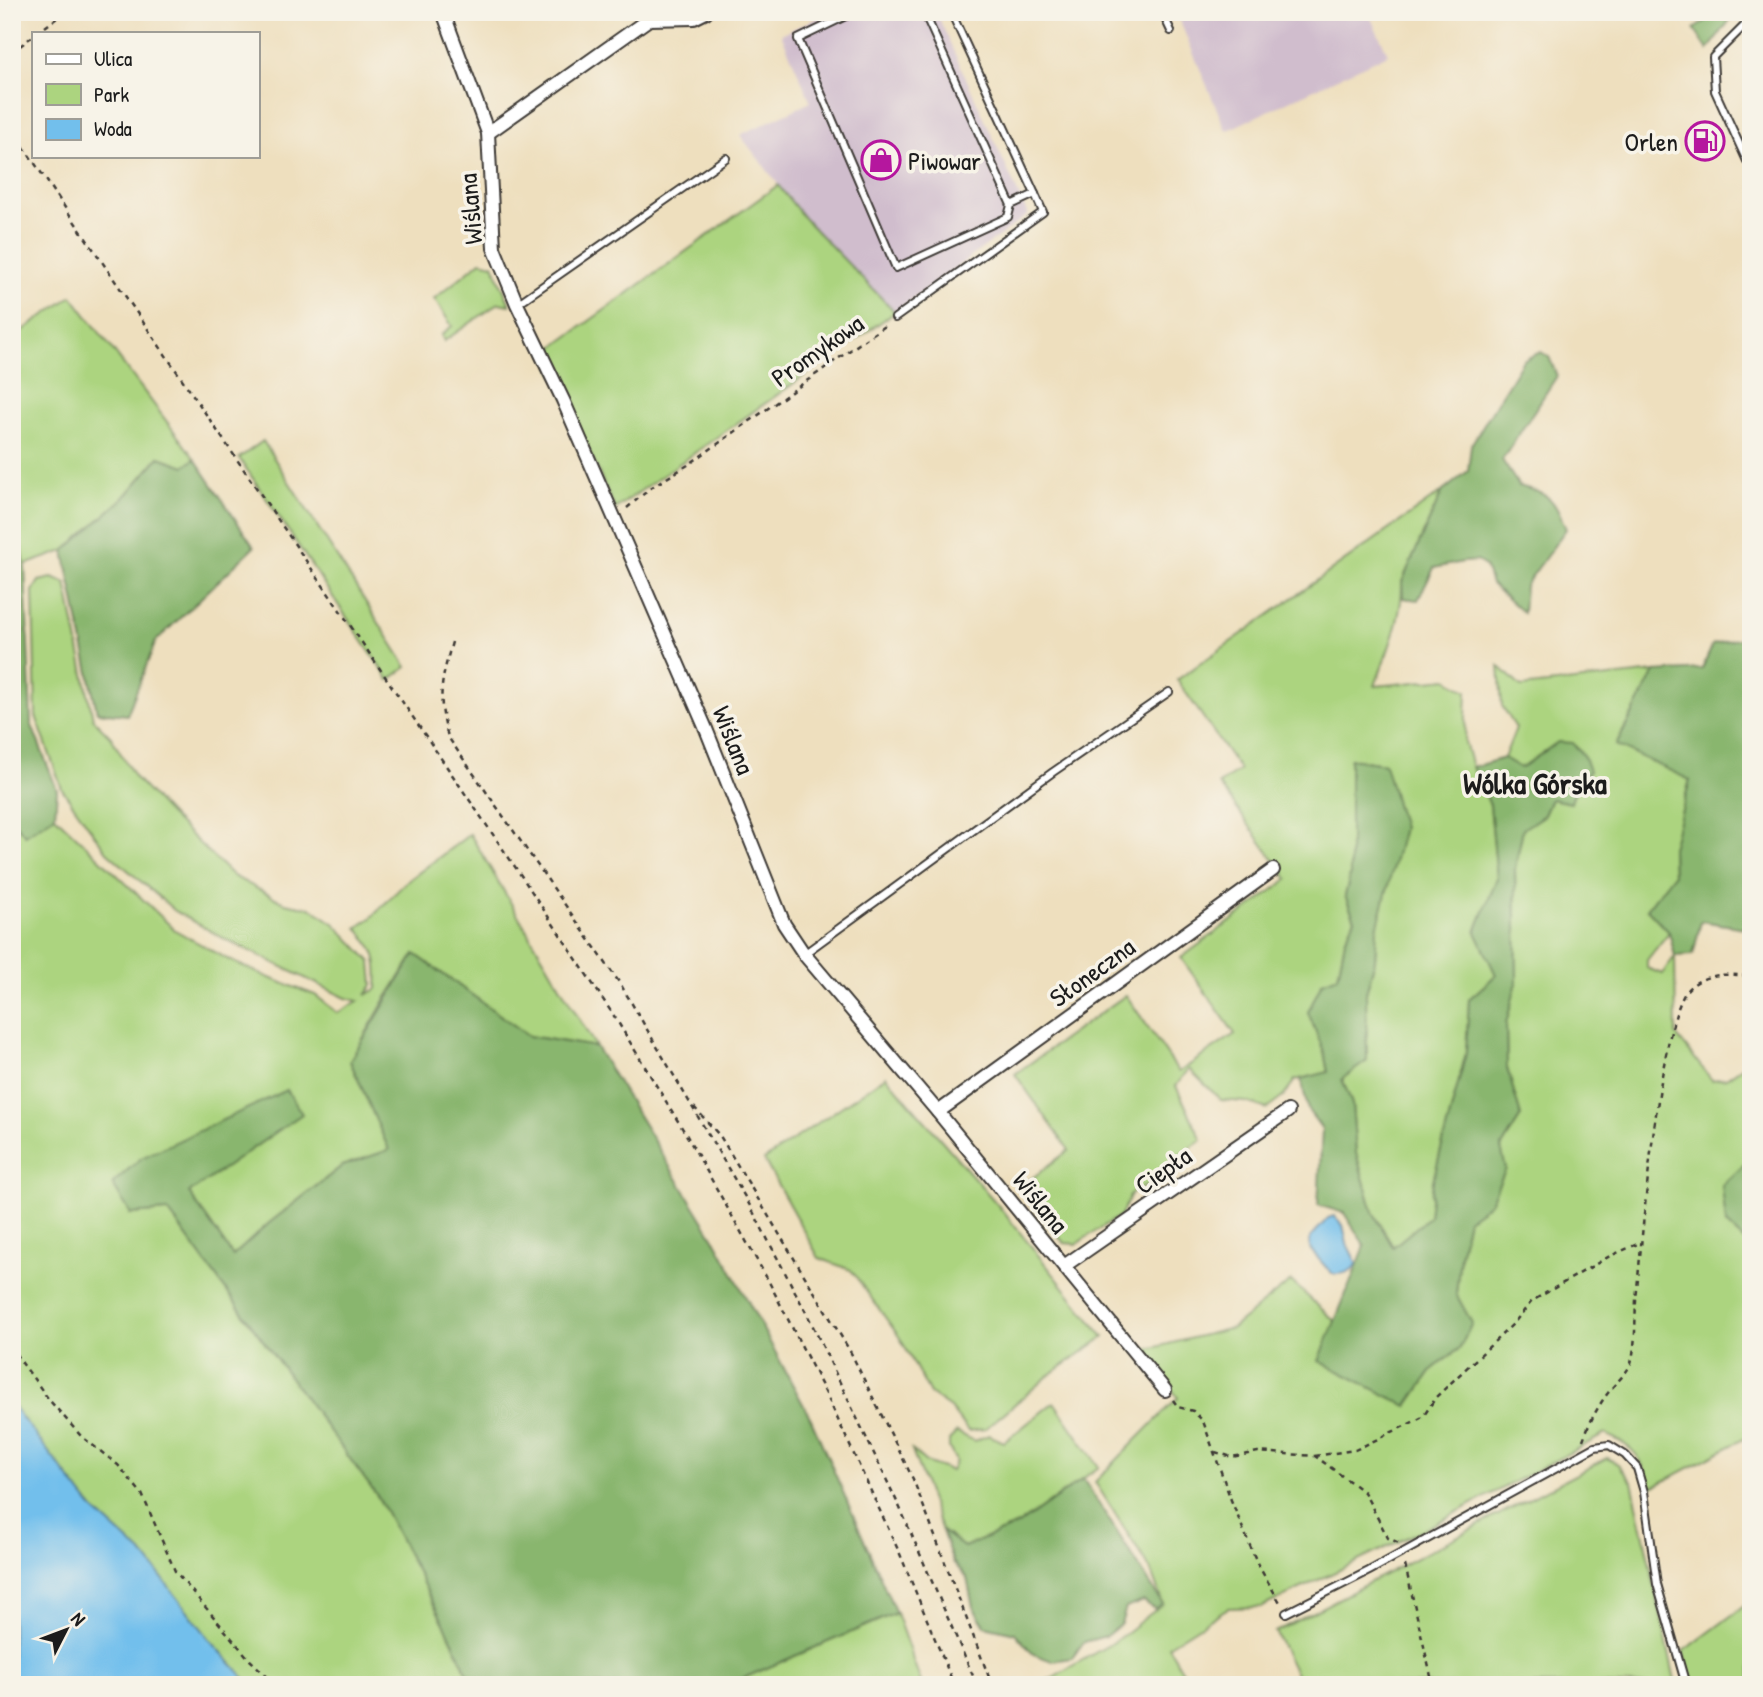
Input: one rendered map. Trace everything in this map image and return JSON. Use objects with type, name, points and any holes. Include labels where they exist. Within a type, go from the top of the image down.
[{"type":"street","name":"Wiślana","points":[[443,12],[488,133],[494,247],[706,729],[784,923],[804,954],[938,1112],[1165,1390]]},
{"type":"street","points":[[488,133],[649,16],[694,18],[706,12]]},
{"type":"street","name":"Słoneczna","points":[[938,1112],[1273,870]]},
{"type":"street","name":"Ciepła","points":[[1064,1266],[1288,1111]]},
{"type":"lane","points":[[855,12],[798,39],[895,268],[1007,217],[1011,205],[924,12]]},
{"type":"lane","points":[[951,12],[1035,194],[1011,205]]},
{"type":"lane","points":[[1163,12],[1171,31]]},
{"type":"lane","points":[[1751,19],[1713,57],[1715,91],[1747,162],[1751,161]]},
{"type":"lane","points":[[517,304],[726,158]]},
{"type":"lane","name":"Promykowa","points":[[895,318],[1043,212],[1035,194]]},
{"type":"lane","points":[[804,954],[1053,772],[1169,692]]},
{"type":"lane","points":[[1286,1613],[1595,1447],[1609,1445],[1625,1455],[1637,1468],[1644,1492],[1657,1584],[1686,1685]]},
{"type":"path","points":[[12,18],[34,12]]},
{"type":"path","points":[[39,32],[65,12]]},
{"type":"path","points":[[12,52],[32,37]]},
{"type":"path","points":[[12,130],[522,877],[616,1019],[687,1136],[768,1280],[827,1396],[900,1554],[954,1685]]},
{"type":"path","name":"Promykowa","points":[[614,519],[652,487],[688,465],[895,318]]},
{"type":"path","points":[[452,642],[442,680],[441,710],[448,737],[621,985],[749,1204],[810,1321],[900,1508],[977,1685]]},
{"type":"path","points":[[1578,1456],[1588,1427],[1600,1405],[1630,1365],[1657,1107],[1682,996],[1690,986],[1713,975],[1751,976]]},
{"type":"path","points":[[689,1102],[720,1136],[850,1351],[913,1479],[992,1685]]},
{"type":"path","points":[[1215,1452],[1232,1457],[1258,1452],[1315,1456],[1355,1450],[1423,1417],[1436,1397],[1513,1324],[1532,1301],[1610,1256],[1642,1242]]},
{"type":"path","points":[[12,1344],[17,1356],[50,1401],[81,1436],[118,1465],[142,1494],[175,1571],[250,1660],[276,1685]]},
{"type":"path","points":[[1165,1390],[1178,1408],[1193,1411],[1203,1421],[1258,1565],[1286,1613]]},
{"type":"path","points":[[1315,1456],[1364,1492],[1388,1538],[1401,1544],[1433,1685]]},
{"type":"shaded area","name":"Piwowar","points":[[831,12],[936,12],[1028,215],[895,312],[805,219],[740,135],[811,102],[781,34]]},
{"type":"shaded area","points":[[1176,12],[1368,12],[1388,54],[1226,131]]},
{"type":"green space","points":[[1708,12],[1736,12],[1708,50],[1694,29],[1711,17]]},
{"type":"green space","points":[[778,185],[805,219],[895,312],[615,509],[545,353]]},
{"type":"green space","points":[[481,261],[493,264],[510,305],[499,303],[444,341],[441,335],[452,326],[434,299]]},
{"type":"green space","points":[[72,296],[195,459],[185,466],[159,457],[124,498],[64,551],[25,565],[12,507],[12,338]]},
{"type":"green space","points":[[1541,352],[1549,357],[1557,376],[1502,460],[1519,486],[1550,499],[1566,529],[1525,586],[1523,613],[1491,584],[1485,566],[1477,561],[1434,568],[1418,600],[1403,598],[1402,582],[1442,492],[1468,471],[1471,445],[1523,360]]},
{"type":"green space","points":[[263,441],[407,667],[389,680],[239,458]]},
{"type":"green space","points":[[159,457],[185,466],[195,459],[254,547],[156,641],[127,715],[97,712],[64,551],[124,498]]},
{"type":"green space","points":[[1442,492],[1402,582],[1397,622],[1375,686],[1447,679],[1467,691],[1465,742],[1472,767],[1490,805],[1497,878],[1476,932],[1497,975],[1469,999],[1466,1053],[1433,1181],[1429,1218],[1393,1247],[1373,1212],[1356,1153],[1352,1104],[1342,1078],[1367,1061],[1366,993],[1375,960],[1385,764],[1350,759],[1350,876],[1345,896],[1355,919],[1345,940],[1338,976],[1308,1012],[1324,1052],[1328,1073],[1295,1080],[1284,1096],[1267,1109],[1246,1102],[1221,1100],[1189,1069],[1176,1086],[1202,1140],[1166,1165],[1148,1185],[1131,1194],[1121,1215],[1076,1244],[1064,1243],[1018,1189],[1069,1150],[1015,1074],[1126,995],[1179,1072],[1235,1034],[1181,958],[1288,879],[1219,784],[1240,770],[1177,680]]},
{"type":"green space","points":[[12,507],[25,565],[31,723],[57,790],[55,816],[25,835],[12,820]]},
{"type":"green space","points":[[52,578],[66,583],[93,719],[111,737],[135,778],[233,876],[285,903],[311,908],[335,924],[371,962],[373,985],[366,995],[377,989],[377,963],[369,943],[357,928],[371,918],[405,883],[470,834],[596,1047],[529,1036],[415,954],[350,1061],[390,1150],[342,1166],[268,1224],[233,1256],[189,1193],[301,1114],[287,1090],[131,1214],[168,1211],[378,1497],[473,1685],[251,1685],[212,1642],[145,1556],[94,1510],[12,1405],[12,820],[25,834],[55,816],[175,930],[231,961],[315,995],[338,1013],[358,1001],[346,998],[225,939],[175,911],[107,852],[62,789],[36,716],[33,591],[39,581]]},
{"type":"green space","points":[[1751,636],[1751,929],[1701,921],[1693,955],[1675,956],[1669,932],[1647,909],[1673,875],[1672,848],[1690,780],[1616,745],[1655,672],[1702,669],[1713,644]]},
{"type":"green space","points":[[1499,666],[1521,687],[1655,672],[1616,744],[1690,779],[1672,848],[1673,875],[1647,909],[1669,932],[1647,960],[1647,968],[1662,974],[1675,956],[1676,1035],[1712,1080],[1726,1078],[1751,1061],[1751,1164],[1743,1165],[1726,1224],[1751,1247],[1751,1435],[1651,1488],[1636,1454],[1605,1434],[1427,1528],[1262,1607],[1228,1608],[1168,1646],[1191,1685],[1039,1685],[1114,1642],[1163,1604],[1150,1569],[1095,1482],[1178,1398],[1144,1350],[1232,1328],[1291,1281],[1336,1322],[1320,1361],[1408,1406],[1434,1368],[1460,1348],[1471,1324],[1456,1294],[1468,1218],[1490,1203],[1501,1148],[1521,1116],[1507,1068],[1506,1024],[1517,981],[1515,868],[1523,828],[1544,815],[1551,799],[1574,793],[1589,771],[1558,742],[1521,768],[1504,758],[1516,728],[1502,706]]},
{"type":"green space","points":[[1558,742],[1573,743],[1584,757],[1589,771],[1574,793],[1571,803],[1551,799],[1544,815],[1523,829],[1515,868],[1517,981],[1506,1024],[1507,1068],[1521,1116],[1501,1148],[1506,1169],[1490,1203],[1468,1219],[1456,1294],[1472,1323],[1460,1348],[1434,1368],[1407,1406],[1319,1361],[1365,1246],[1344,1213],[1318,1205],[1322,1129],[1308,1110],[1301,1079],[1328,1072],[1324,1052],[1308,1012],[1322,982],[1338,976],[1345,940],[1355,919],[1345,896],[1350,876],[1350,759],[1385,764],[1403,828],[1377,929],[1375,960],[1366,993],[1367,1061],[1342,1079],[1352,1104],[1356,1153],[1373,1212],[1393,1247],[1429,1217],[1433,1181],[1466,1053],[1469,999],[1496,975],[1476,932],[1497,878],[1490,805],[1472,767],[1504,758],[1521,768]]},
{"type":"green space","points":[[415,954],[529,1036],[596,1047],[718,1245],[811,1419],[896,1613],[727,1685],[473,1685],[378,1497],[168,1211],[131,1214],[112,1184],[141,1158],[287,1090],[302,1114],[189,1193],[233,1256],[268,1224],[342,1166],[389,1150],[350,1061]]},
{"type":"green space","points":[[886,1076],[997,1204],[1104,1337],[1047,1377],[985,1429],[968,1431],[950,1408],[930,1394],[900,1338],[851,1270],[819,1258],[764,1160]]},
{"type":"green space","points":[[1751,1164],[1751,1247],[1726,1224],[1722,1186],[1744,1165]]},
{"type":"green space","points":[[1054,1402],[1099,1467],[1018,1525],[964,1547],[942,1531],[912,1450],[926,1462],[951,1471],[956,1461],[949,1448],[949,1440],[957,1432],[974,1441],[989,1435],[1004,1442]]},
{"type":"green space","points":[[1607,1458],[1618,1464],[1632,1482],[1676,1685],[1301,1685],[1275,1632]]},
{"type":"green space","points":[[1083,1479],[1163,1604],[1155,1609],[1143,1601],[1126,1608],[1121,1624],[1106,1636],[1084,1642],[1072,1658],[1052,1661],[1033,1654],[1015,1633],[985,1626],[973,1607],[967,1578],[953,1562],[942,1531],[964,1547],[1018,1525]]},
{"type":"green space","points":[[1751,1601],[1751,1685],[1692,1685],[1684,1651]]},
{"type":"green space","points":[[896,1613],[922,1685],[727,1685]]},
{"type":"water","points":[[1334,1216],[1343,1225],[1347,1244],[1357,1264],[1340,1274],[1332,1274],[1310,1249],[1310,1238],[1328,1218]]},
{"type":"water","points":[[12,1405],[94,1510],[145,1556],[212,1642],[251,1685],[12,1685]]},
{"type":"place","name":"Orlen","points":[[1705,141]]},
{"type":"place","name":"Piwowar","points":[[881,160]]},
{"type":"district","name":"Wólka Górska","points":[[1535,783]]}]
